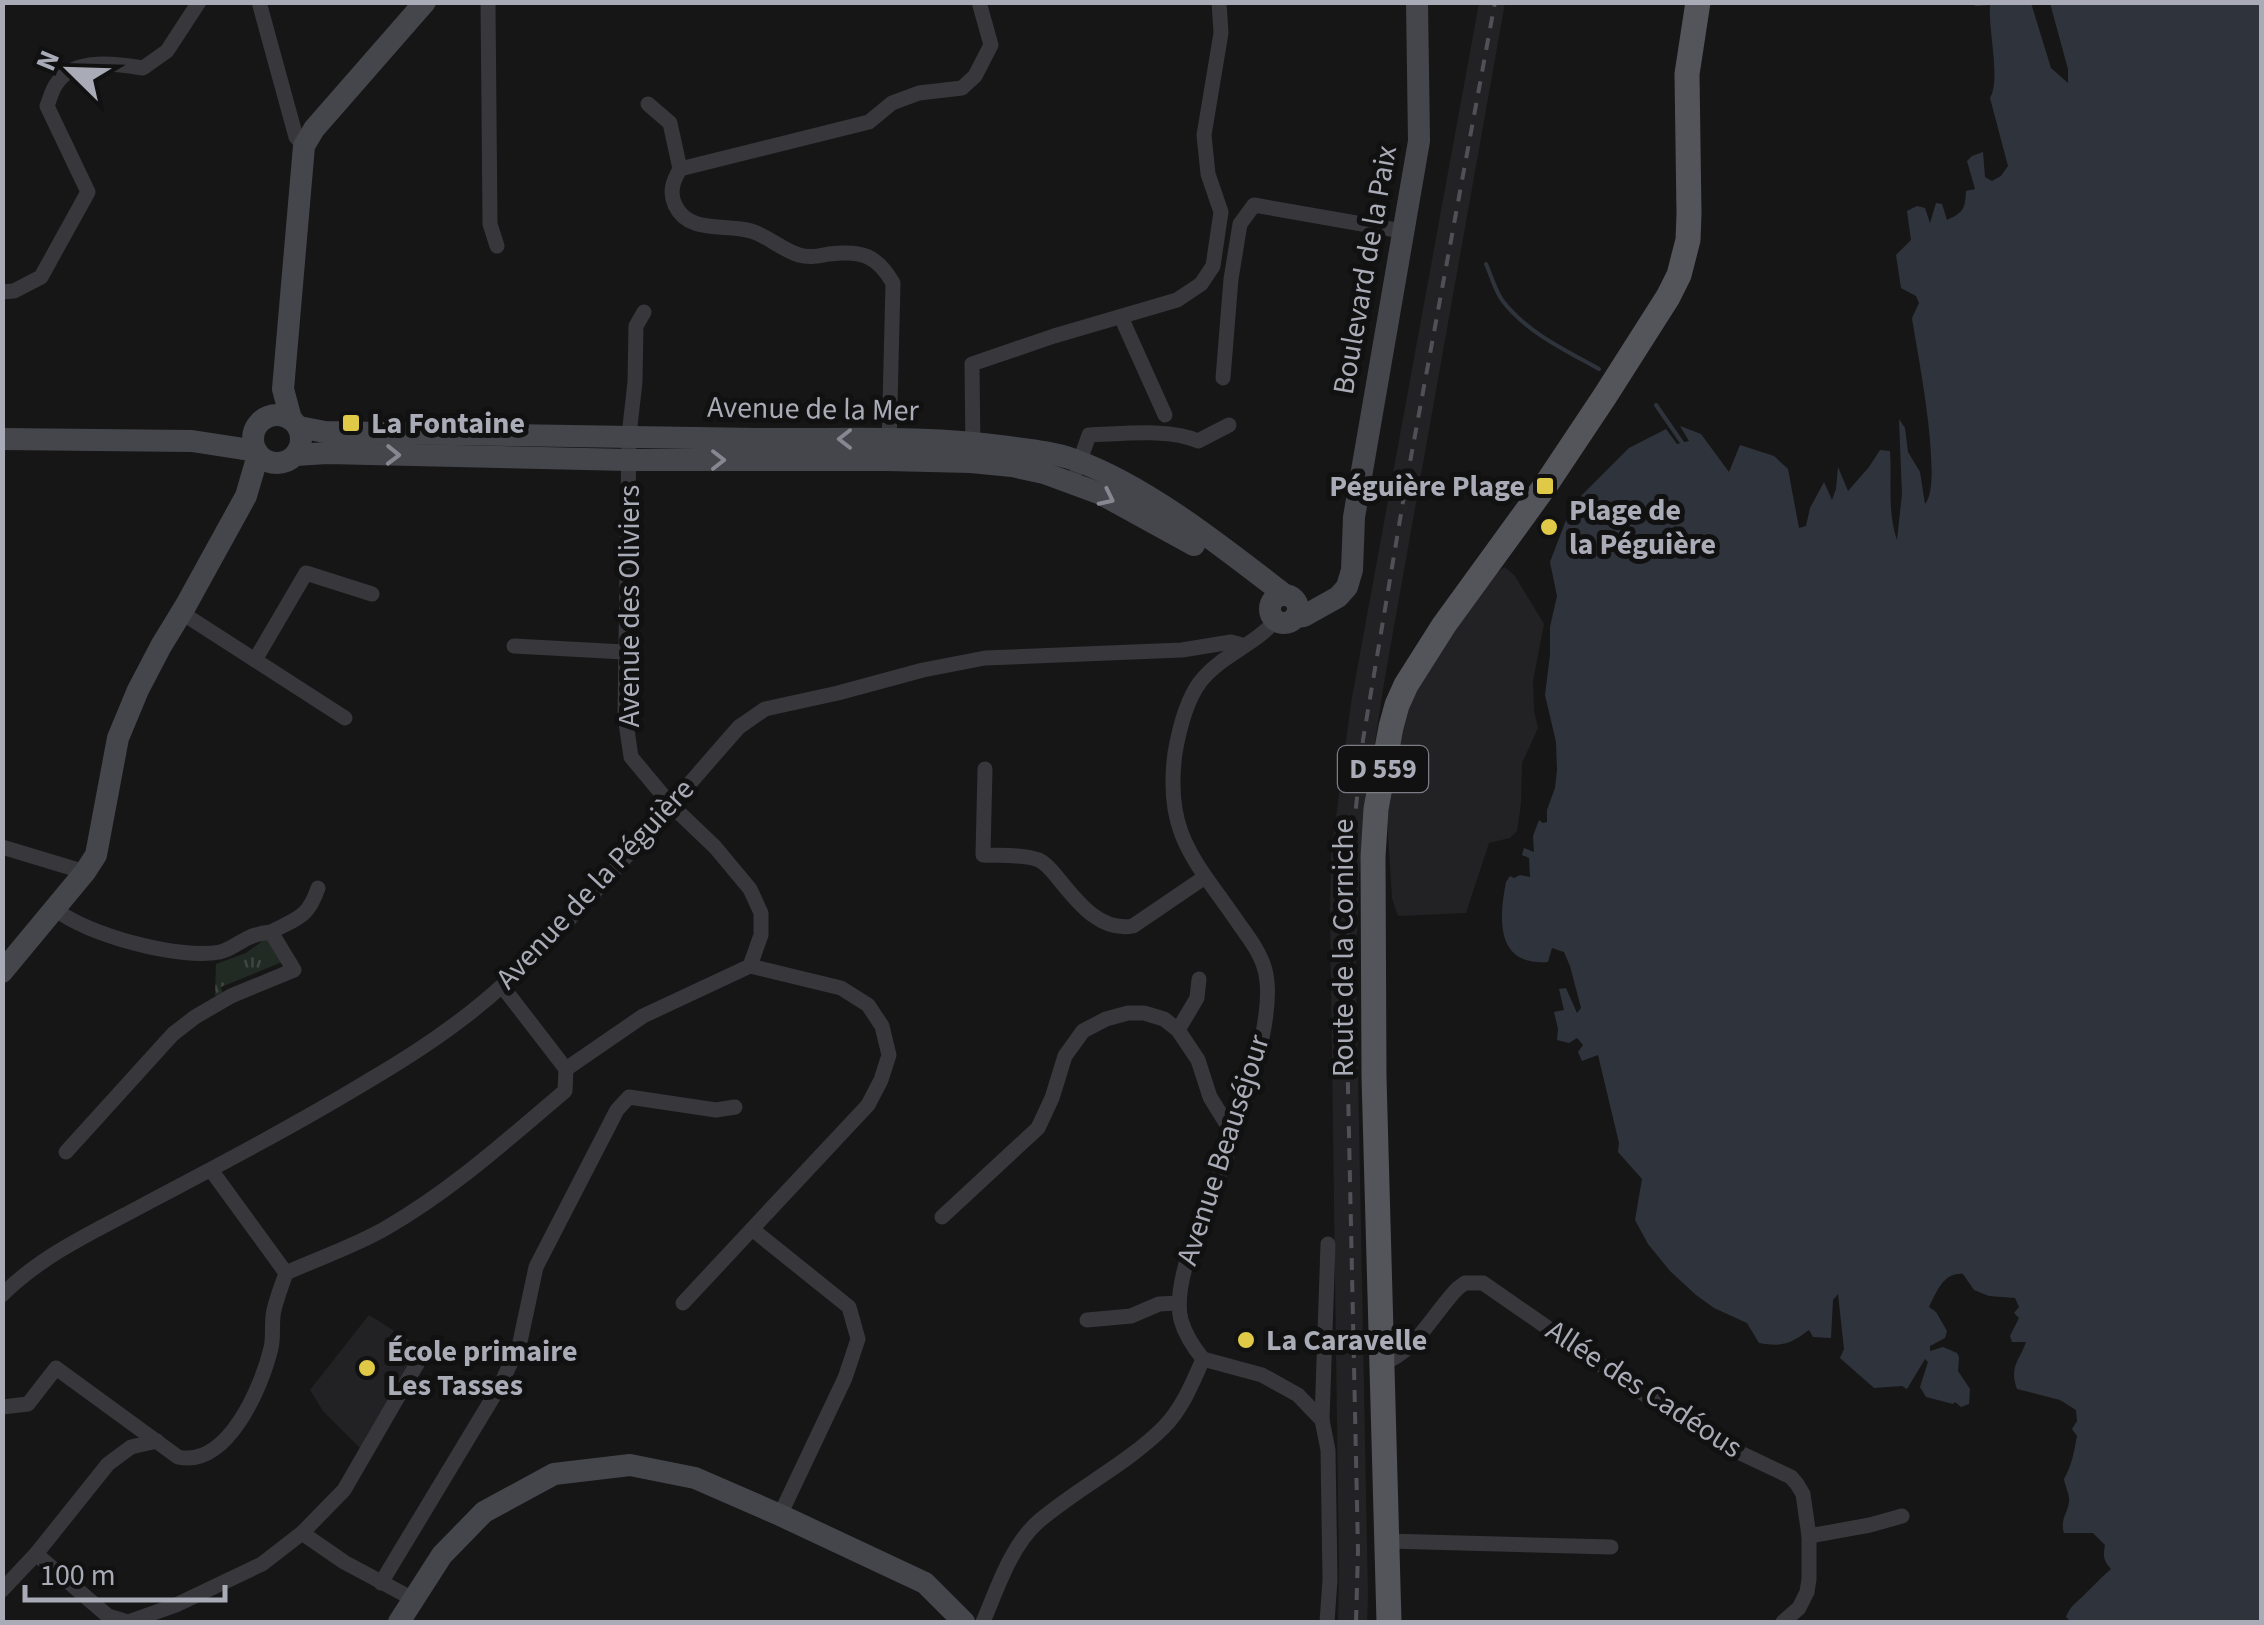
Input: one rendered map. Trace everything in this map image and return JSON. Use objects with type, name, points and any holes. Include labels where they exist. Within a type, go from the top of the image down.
[{"type":"main road","name":"Route de la Corniche","points":[[1389,1622],[1374,1096],[1373,857],[1376,809],[1391,727],[1402,695],[1427,652],[1545,486],[1668,298],[1679,275],[1690,214],[1686,74],[1698,2]]},
{"type":"street","points":[[2,292],[14,291],[41,276],[88,192],[47,106],[58,80],[76,68],[112,64],[144,68],[167,51],[199,2]]},
{"type":"street","points":[[259,2],[296,137],[304,146]]},
{"type":"street","points":[[280,420],[304,146],[314,129],[425,2]]},
{"type":"street","points":[[488,2],[490,224],[497,246]]},
{"type":"street","points":[[680,169],[869,122],[892,103],[919,93],[962,88],[975,76],[991,45],[979,2]]},
{"type":"street","points":[[972,452],[972,364],[1176,300],[1201,284],[1213,266],[1221,212],[1208,174],[1204,135],[1222,33],[1219,2]]},
{"type":"street","name":"Boulevard de la Paix","points":[[1284,607],[1304,616],[1347,588],[1352,570],[1354,517],[1419,141],[1416,2]]},
{"type":"street","points":[[648,104],[670,122],[680,169],[671,193],[676,208],[687,220],[700,226],[748,230],[796,254],[810,257],[852,252],[869,256],[883,266],[893,283],[888,449]]},
{"type":"street","points":[[1224,378],[1240,224],[1254,205],[1402,231]]},
{"type":"street","name":"Avenue des Oliviers","points":[[644,312],[636,326],[628,460],[624,652],[625,716],[631,757],[671,804],[715,846],[750,890],[761,913],[761,935],[750,966]]},
{"type":"street","points":[[1121,317],[1165,415]]},
{"type":"street","points":[[2,438],[192,441],[280,420]]},
{"type":"street","points":[[59,912],[98,848],[118,738],[153,661],[271,456],[302,442],[280,420]]},
{"type":"street","points":[[271,456],[253,435],[280,420]]},
{"type":"street","name":"Avenue de la Mer","points":[[280,420],[325,432],[629,435],[759,439],[888,449],[1053,453],[1076,472],[1114,478],[1150,498],[1284,607]]},
{"type":"street","points":[[1076,472],[1089,435],[1140,433],[1188,437],[1198,442],[1229,425]]},
{"type":"street","name":"Avenue de la Mer","points":[[192,441],[271,456],[327,453],[628,460],[888,449]]},
{"type":"street","points":[[255,660],[306,572],[372,594]]},
{"type":"street","points":[[1242,646],[1267,630],[1284,607]]},
{"type":"street","points":[[182,613],[345,718]]},
{"type":"street","name":"Avenue de la Péguière","points":[[2,1295],[81,1236],[211,1170],[370,1080],[456,1024],[502,986],[577,912],[739,728],[765,709],[985,658],[1182,650],[1230,642],[1242,646]]},
{"type":"street","points":[[514,646],[624,652]]},
{"type":"street","name":"Avenue Beauséjour","points":[[1203,1360],[1181,1319],[1179,1303],[1188,1255],[1234,1136],[1265,1018],[1267,981],[1259,952],[1184,841],[1175,814],[1172,786],[1177,743],[1198,684],[1242,646]]},
{"type":"street","points":[[1182,650],[1198,659],[1207,674]]},
{"type":"street","points":[[2,972],[90,884],[106,862],[130,712]]},
{"type":"street","points":[[985,768],[983,855],[1036,858],[1048,866],[1080,905],[1109,924],[1134,926],[1205,877]]},
{"type":"street","points":[[2,846],[85,872]]},
{"type":"street","points":[[59,912],[100,932],[152,947],[188,954],[223,952],[306,914],[318,888]]},
{"type":"street","points":[[66,1152],[173,1034],[230,996],[294,970],[271,932]]},
{"type":"street","points":[[566,1068],[643,1016],[750,966],[841,988],[868,1005],[882,1026],[888,1055],[868,1104],[682,1303]]},
{"type":"street","points":[[1178,1030],[1197,998],[1199,980]]},
{"type":"street","points":[[2,1407],[28,1404],[56,1368],[178,1457],[190,1460],[230,1436],[250,1405],[272,1346],[273,1312],[286,1273],[382,1230],[424,1205],[476,1168],[565,1091],[566,1068],[502,986]]},
{"type":"street","points":[[942,1216],[1038,1128],[1065,1056],[1083,1032],[1106,1019],[1144,1012],[1164,1019],[1178,1030],[1198,1060],[1210,1096],[1234,1136]]},
{"type":"street","points":[[381,1582],[501,1384],[520,1342],[536,1267],[617,1110],[629,1097],[716,1110],[735,1107]]},
{"type":"street","points":[[211,1170],[286,1273]]},
{"type":"street","points":[[752,1229],[849,1307],[858,1339],[844,1378],[780,1515]]},
{"type":"street","points":[[1327,1622],[1328,1450],[1322,1420],[1328,1244]]},
{"type":"street","name":"Allée des Cadéous","points":[[1380,1364],[1392,1360],[1420,1334],[1458,1288],[1483,1283],[1637,1390],[1734,1450],[1791,1477],[1803,1494],[1810,1579],[1800,1608],[1784,1622]]},
{"type":"street","points":[[1087,1320],[1131,1316],[1159,1304],[1179,1303]]},
{"type":"street","points":[[36,1554],[108,1616],[128,1622],[176,1605],[262,1564],[302,1533],[344,1490],[421,1356]]},
{"type":"street","points":[[983,1622],[1014,1554],[1029,1532],[1165,1426],[1203,1360],[1262,1375],[1298,1395],[1322,1420]]},
{"type":"street","points":[[2,1590],[108,1464],[131,1446],[157,1441]]},
{"type":"street","points":[[400,1622],[442,1555],[484,1512],[554,1474],[630,1466],[696,1478],[780,1515],[925,1583],[964,1622]]},
{"type":"street","points":[[1809,1536],[1902,1516]]},
{"type":"street","points":[[302,1533],[344,1562],[413,1599]]},
{"type":"street","points":[[1387,1541],[1611,1547]]},
{"type":"shaded area","points":[[1479,3],[1505,3],[1385,677],[1359,876],[1356,967],[1368,1598],[1367,1622],[1338,1622],[1331,855],[1351,703]]},
{"type":"shaded area","points":[[1971,3],[2031,3],[2051,68],[2068,83],[2068,69],[2050,3],[2261,3],[2261,1622],[2071,1622],[2066,1617],[2072,1606],[2111,1569],[2104,1558],[2105,1545],[2093,1533],[2064,1533],[2069,1499],[2064,1479],[2077,1436],[2072,1429],[2077,1421],[2076,1410],[2060,1400],[2017,1389],[2014,1369],[2026,1342],[2012,1342],[2010,1336],[2019,1318],[2014,1313],[2019,1307],[2015,1298],[1989,1296],[1974,1290],[1963,1274],[1956,1274],[1942,1284],[1929,1307],[1947,1331],[1945,1338],[1930,1346],[1930,1351],[1943,1347],[1957,1353],[1958,1371],[1970,1389],[1969,1404],[1961,1407],[1955,1402],[1926,1397],[1920,1387],[1928,1362],[1925,1359],[1907,1389],[1874,1388],[1840,1358],[1844,1349],[1838,1294],[1833,1300],[1831,1338],[1813,1337],[1809,1330],[1791,1341],[1774,1345],[1759,1343],[1747,1323],[1696,1295],[1648,1244],[1635,1220],[1642,1179],[1618,1152],[1598,1055],[1582,1061],[1578,1052],[1583,1045],[1577,1038],[1569,1043],[1557,1040],[1554,1012],[1564,1010],[1559,989],[1566,988],[1577,1013],[1581,1008],[1564,952],[1552,948],[1548,962],[1531,961],[1518,956],[1504,937],[1506,882],[1510,876],[1530,877],[1529,858],[1522,855],[1524,848],[1534,852],[1533,836],[1539,820],[1547,822],[1555,788],[1556,742],[1545,695],[1550,627],[1557,596],[1550,562],[1578,499],[1629,448],[1666,429],[1677,444],[1689,441],[1680,426],[1701,434],[1729,472],[1740,445],[1774,456],[1788,469],[1799,528],[1806,526],[1810,508],[1824,482],[1832,500],[1838,467],[1848,491],[1880,450],[1890,451],[1891,507],[1897,540],[1902,494],[1899,419],[1905,428],[1908,452],[1920,472],[1925,504],[1932,471],[1928,416],[1912,318],[1919,303],[1916,296],[1901,288],[1896,255],[1911,240],[1907,211],[1917,206],[1925,208],[1930,223],[1936,203],[1942,204],[1947,220],[1962,209],[1966,191],[1975,189],[1967,161],[1972,156],[1983,152],[1985,177],[1992,181],[2008,166],[1990,98],[1994,67],[1990,5]]},
{"type":"shaded area","points":[[1505,567],[1515,576],[1544,624],[1533,681],[1538,728],[1522,763],[1517,831],[1510,838],[1489,843],[1466,913],[1398,916],[1392,898],[1387,819],[1407,707],[1471,606]]},
{"type":"shaded area","name":"École primaire Les Tasses","points":[[369,1315],[420,1347],[361,1449],[323,1411],[310,1390]]},
{"type":"green space","points":[[267,938],[282,962],[221,987],[222,995],[215,996],[216,964],[246,953]]},
{"type":"waterway","points":[[1486,264],[1502,300],[1522,322],[1599,369]]},
{"type":"waterway","points":[[1656,405],[1683,444]]},
{"type":"railway","points":[[1356,1622],[1358,1551],[1346,995],[1348,884],[1363,740],[1495,2]]},
{"type":"place","name":"La Fontaine","points":[[351,423]]},
{"type":"place","name":"Péguière Plage","points":[[1545,486]]},
{"type":"place","name":"Plage de la Péguière","points":[[1549,527]]},
{"type":"place","name":"La Caravelle","points":[[1246,1340]]},
{"type":"place","name":"École primaire Les Tasses","points":[[367,1368]]}]
